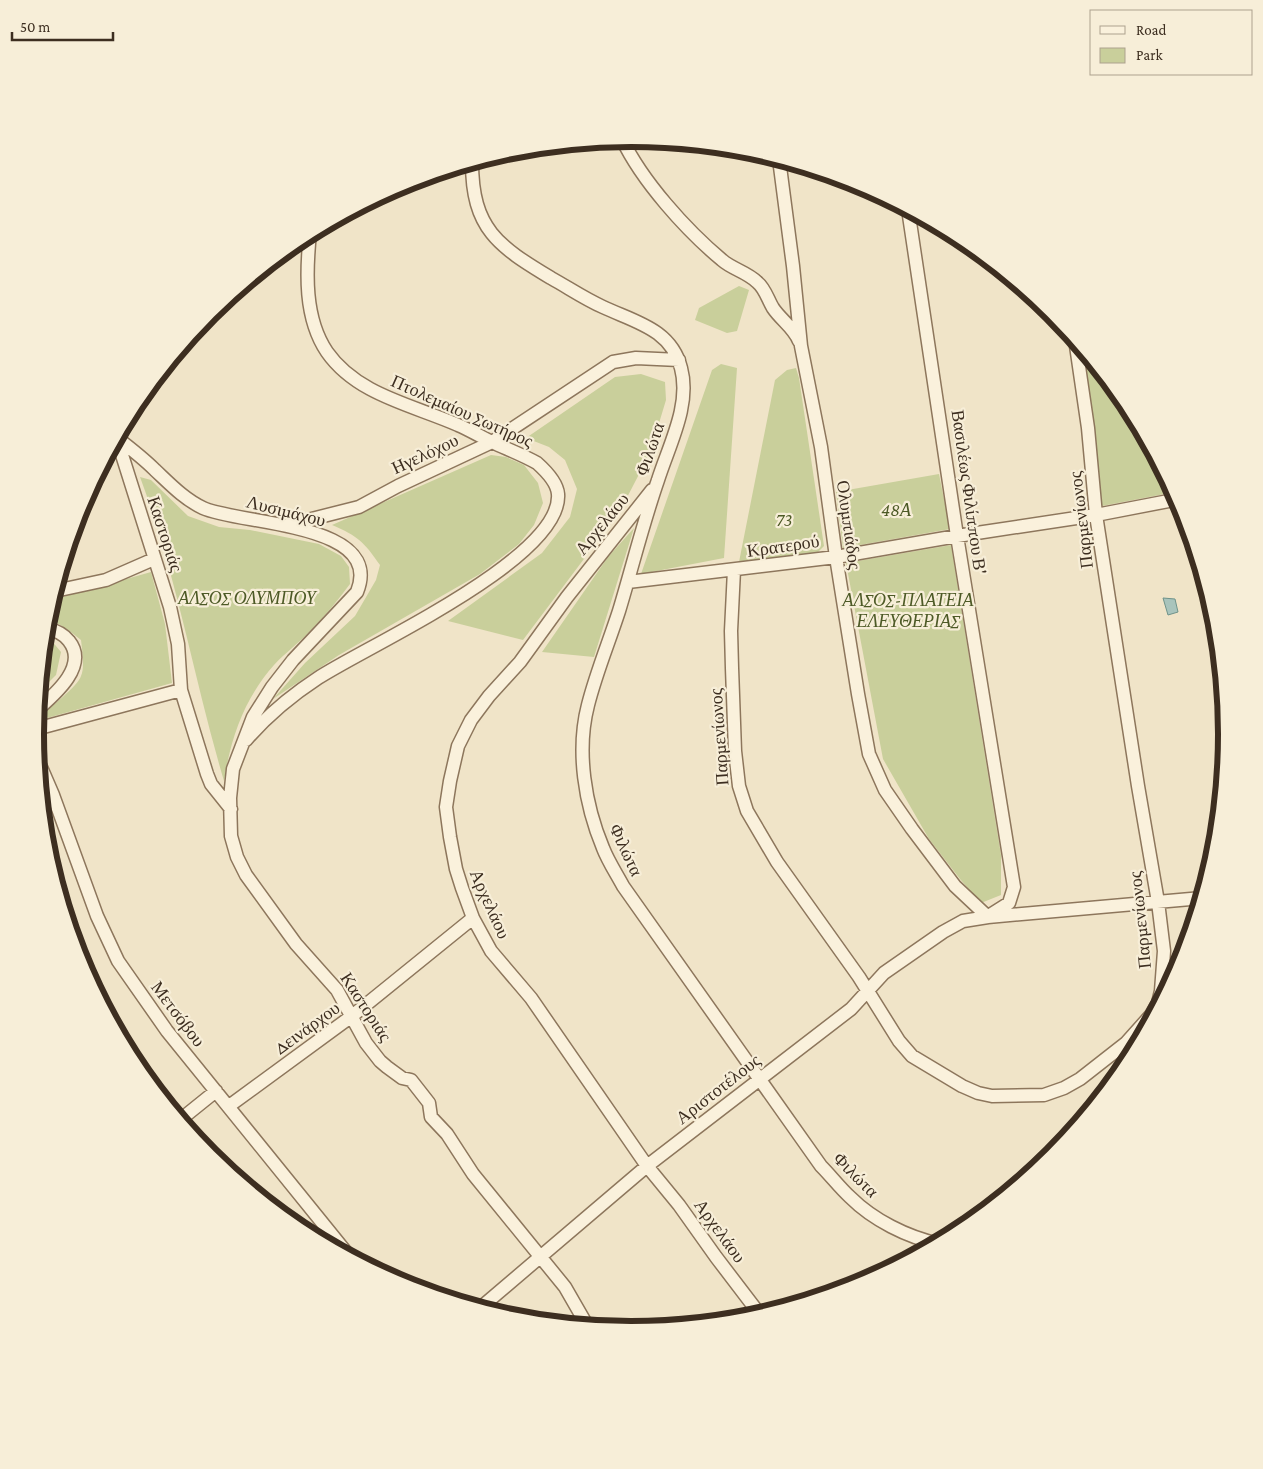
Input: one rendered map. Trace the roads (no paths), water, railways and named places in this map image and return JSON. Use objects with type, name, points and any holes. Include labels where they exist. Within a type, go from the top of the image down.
[{"type":"street","points":[[626,147],[649,184],[696,235],[727,264],[759,284],[776,313],[796,333],[801,346]]},
{"type":"street","name":"Ολυμπιάδος","points":[[780,166],[801,346],[821,447],[836,557],[869,754],[885,790],[896,807],[955,886],[988,917]]},
{"type":"street","points":[[472,169],[474,193],[477,204],[485,224],[499,242],[529,264],[594,303],[643,323],[664,340],[678,360]]},
{"type":"street","name":"Βασιλέως Φιλίππου Β'","points":[[909,217],[957,536],[1014,887],[1009,903],[988,917]]},
{"type":"street","name":"Πτολεμαίου Σωτήρος","points":[[241,746],[267,718],[318,678],[478,586],[521,554],[542,533],[552,518],[558,503],[558,491],[555,484],[547,472],[537,464],[459,425],[377,393],[356,379],[335,361],[324,346],[310,304],[308,289],[310,243]]},
{"type":"street","name":"Παρμενίωνος","points":[[1077,352],[1088,428],[1096,515],[1158,902],[1164,951],[1163,982],[1161,991]]},
{"type":"street","name":"Ηγελόχου","points":[[286,525],[359,507],[398,486],[492,442],[613,362],[636,358],[678,360]]},
{"type":"street","name":"Φιλώτα","points":[[678,360],[684,382],[682,406],[655,487],[585,720],[584,762],[590,808],[603,848],[623,886],[821,1166],[850,1198],[877,1218],[929,1242]]},
{"type":"street","name":"Λυσιμάχου","points":[[122,442],[182,495],[204,509],[286,525],[325,537],[348,550],[356,557],[360,564],[362,577],[357,592],[293,660],[272,686],[253,717],[241,746]]},
{"type":"street","name":"Καστοριάς","points":[[119,446],[170,607],[180,661],[181,690],[211,784],[231,809]]},
{"type":"street","name":"Αρχελάου","points":[[655,487],[567,597],[520,662],[478,709],[463,734],[452,770],[446,806],[456,869],[473,918],[491,951],[531,998],[647,1166],[679,1205],[756,1309]]},
{"type":"street","name":"Κρατερού","points":[[628,582],[836,557],[1096,515],[1171,501]]},
{"type":"street","points":[[62,589],[106,580],[154,560]]},
{"type":"street","name":"Παρμενίωνος","points":[[734,570],[731,631],[735,751],[743,800],[747,811],[776,862],[868,991],[907,1051],[923,1064],[970,1090],[992,1096],[1034,1096],[1054,1092],[1080,1079],[1116,1051],[1141,1027]]},
{"type":"street","points":[[45,702],[63,684],[71,672],[75,660],[74,650],[67,638],[53,630]]},
{"type":"street","points":[[44,727],[181,690]]},
{"type":"street","name":"Καστοριάς","points":[[241,746],[233,769],[231,836],[234,851],[246,875],[296,944],[337,990],[366,1043],[380,1061],[402,1078],[411,1080],[424,1095],[429,1103],[431,1116],[447,1134],[468,1167],[565,1288],[584,1320]]},
{"type":"street","name":"Μετσόβου","points":[[45,778],[97,916],[118,961],[167,1031],[341,1245]]},
{"type":"street","name":"Αριστοτέλους","points":[[485,1304],[647,1166],[841,1017],[884,973],[963,920],[1195,899]]},
{"type":"street","name":"Δεινάρχου","points":[[229,1106],[352,1016],[473,918]]},
{"type":"street","points":[[185,1116],[216,1091]]},
{"type":"water","points":[[1163,598],[1175,599],[1178,612],[1168,615]]},
{"type":"park label","name":"48Α","points":[[896,510]]},
{"type":"park label","name":"73","points":[[784,520]]},
{"type":"park label","name":"ΑΛΣΟΣ ΟΛΥΜΠΟΥ","points":[[247,598]]},
{"type":"park label","name":"ΑΛΣΟΣ-ΠΛΑΤΕΙΑ ΕΛΕΥΘΕΡΙΑΣ","points":[[908,610]]}]
